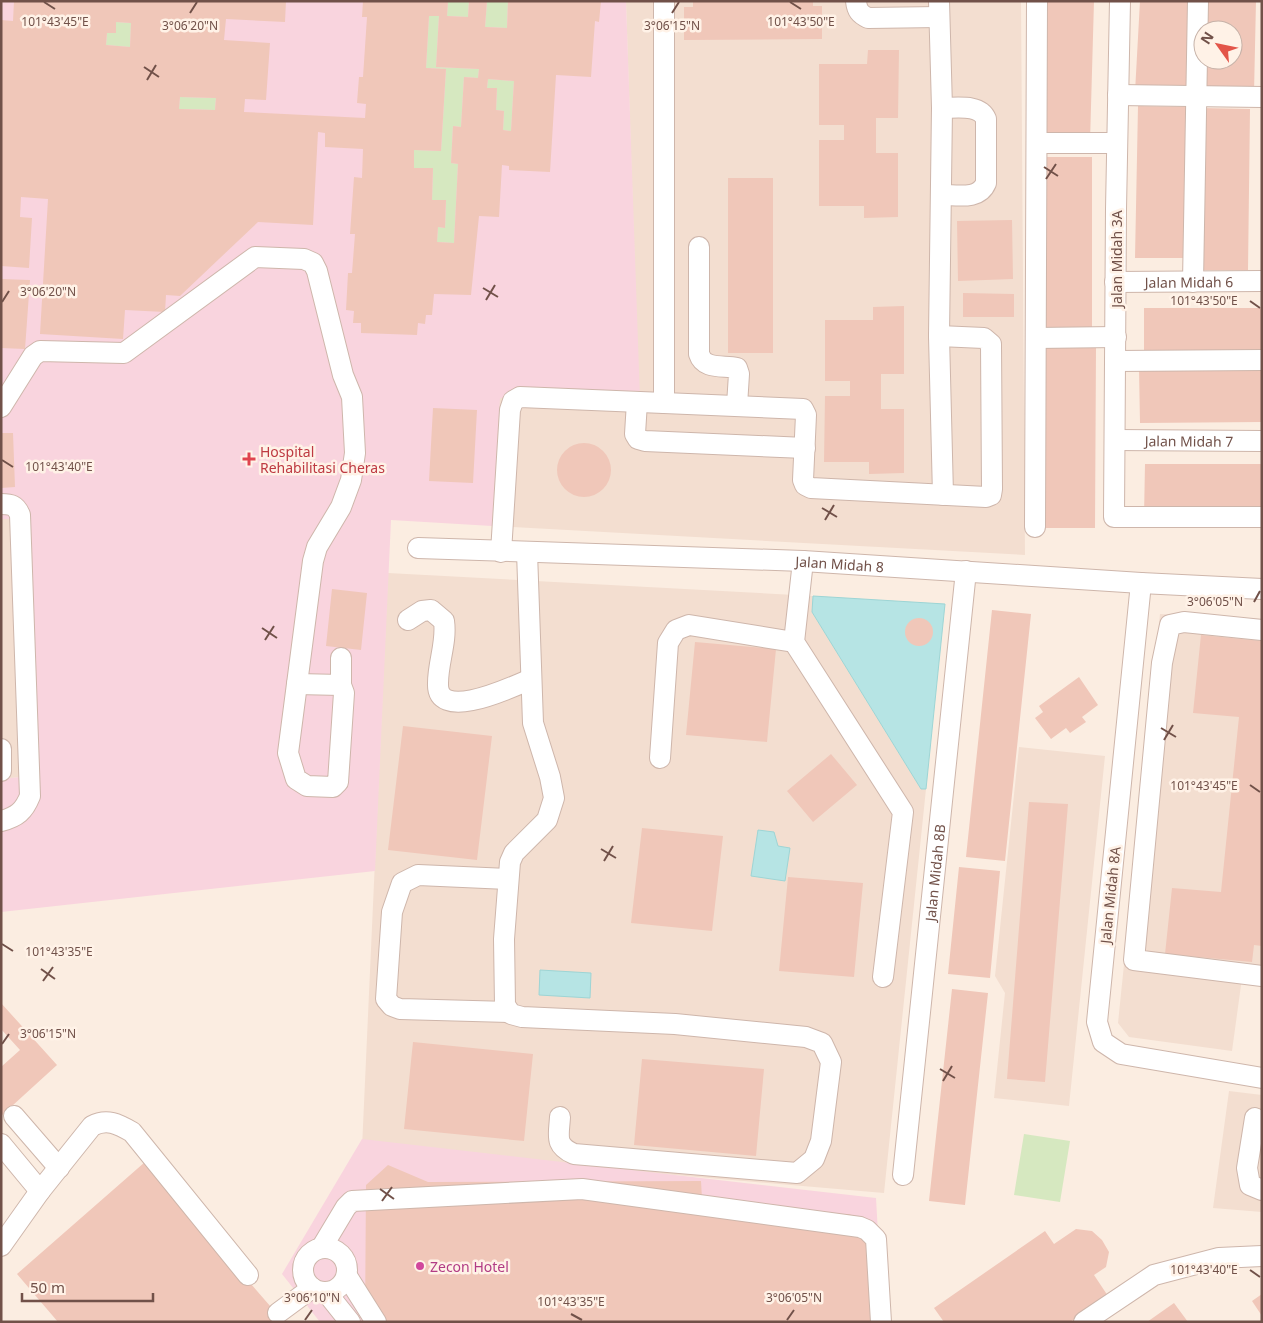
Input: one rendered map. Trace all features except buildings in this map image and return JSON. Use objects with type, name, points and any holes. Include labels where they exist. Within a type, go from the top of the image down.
[{"type":"street","points":[[664,1],[664,403]]},
{"type":"street","points":[[856,1],[857,9],[861,15],[868,18],[939,9],[942,108],[940,336],[943,495]]},
{"type":"street","points":[[1036,527],[1037,1]]},
{"type":"street","name":"Jalan Midah 3A","points":[[1120,1],[1115,282],[1114,517],[1262,517]]},
{"type":"street","points":[[1193,282],[1198,1]]},
{"type":"street","points":[[1118,95],[1262,97]]},
{"type":"street","points":[[942,108],[977,109],[984,113],[986,119],[986,183],[983,190],[978,194],[942,195]]},
{"type":"street","points":[[1037,143],[1117,143]]},
{"type":"street","points":[[699,248],[699,354],[701,361],[707,365],[737,368],[739,374],[737,405]]},
{"type":"street","points":[[1,407],[33,356],[40,351],[124,354],[255,257],[304,259],[313,263],[343,375],[352,397],[355,453],[351,480],[341,506],[317,547],[313,561],[288,754],[296,779],[307,786],[333,787],[338,782],[344,693],[341,685],[341,658]]},
{"type":"street","name":"Jalan Midah 6","points":[[1115,282],[1262,281]]},
{"type":"street","points":[[501,552],[510,410],[513,401],[520,397],[803,409],[806,415],[803,480],[806,486],[811,488],[943,495],[986,497],[991,495],[991,344],[984,338],[940,336]]},
{"type":"street","points":[[1036,338],[1116,337]]},
{"type":"street","points":[[1115,361],[1262,360]]},
{"type":"street","points":[[637,402],[635,434],[638,439],[645,441],[805,448]]},
{"type":"street","name":"Jalan Midah 7","points":[[1115,440],[1262,441]]},
{"type":"street","points":[[1,504],[12,504],[18,508],[20,515],[30,796],[26,806],[16,817],[1,821]]},
{"type":"street","name":"Jalan Midah 8","points":[[418,548],[803,561],[1262,589]]},
{"type":"street","points":[[509,1012],[505,1005],[504,958],[510,862],[514,853],[547,820],[554,798],[550,777],[532,723],[527,552]]},
{"type":"street","points":[[803,561],[794,642],[903,812],[883,977]]},
{"type":"street","name":"Jalan Midah 8B","points":[[903,1175],[966,570]]},
{"type":"street","name":"Jalan Midah 8A","points":[[1141,583],[1097,1022],[1103,1042],[1121,1054],[1262,1078]]},
{"type":"street","points":[[408,620],[422,610],[431,610],[444,621],[445,642],[438,691],[444,698],[452,702],[479,700],[531,679]]},
{"type":"street","points":[[1262,630],[1184,622],[1170,625],[1162,663],[1134,960],[1262,976]]},
{"type":"street","points":[[660,758],[668,643],[676,630],[689,625],[794,642]]},
{"type":"street","points":[[297,684],[341,685]]},
{"type":"street","points":[[1,749],[1,771]]},
{"type":"street","points":[[508,879],[418,875],[402,883],[392,912],[386,999],[392,1006],[400,1009],[509,1012],[522,1017],[675,1024],[806,1037],[822,1043],[831,1062],[821,1141],[814,1159],[797,1173],[574,1154],[563,1150],[558,1141],[560,1117]]},
{"type":"street","points":[[14,1116],[59,1168]]},
{"type":"street","points":[[1255,1118],[1247,1168],[1250,1185],[1262,1190]]},
{"type":"street","points":[[1,1246],[40,1191],[92,1126],[102,1121],[116,1124],[132,1132],[248,1275]]},
{"type":"street","points":[[3,1149],[40,1191]]},
{"type":"street","points":[[350,1322],[304,1276],[305,1261],[309,1254],[322,1247],[346,1207],[352,1201],[589,1189],[860,1227],[868,1230],[876,1240],[881,1322]]},
{"type":"street","points":[[278,1313],[319,1290],[339,1288],[347,1276],[348,1269],[343,1256],[338,1251],[322,1247]]},
{"type":"street","points":[[1084,1322],[1154,1275],[1219,1258],[1262,1256]]},
{"type":"street","points":[[347,1276],[376,1322]]},
{"type":"shaded area","name":"Hospital Rehabilitasi Cheras","points":[[1,1],[626,1],[640,399],[500,398],[492,526],[391,520],[375,871],[1,912],[1,779],[20,777],[10,519],[1,519]]},
{"type":"shaded area","points":[[626,1],[1021,1],[1025,555],[492,526],[499,398],[639,399]]},
{"type":"shaded area","points":[[1,519],[11,519],[21,777],[1,779]]},
{"type":"shaded area","points":[[388,573],[813,596],[812,612],[921,789],[926,789],[884,1193],[362,1148]]},
{"type":"shaded area","points":[[1160,614],[1262,619],[1262,981],[1242,978],[1232,1051],[1129,1037],[1118,1023]]},
{"type":"shaded area","points":[[1019,747],[1105,756],[1069,1106],[994,1098],[1005,993],[995,976]]},
{"type":"shaded area","points":[[1229,1091],[1262,1095],[1262,1212],[1213,1208]]},
{"type":"shaded area","points":[[362,1139],[876,1198],[883,1322],[320,1322],[282,1274]]},
{"type":"green space","points":[[448,1],[469,1],[468,17],[447,16]]},
{"type":"green space","points":[[487,1],[508,1],[507,28],[485,27]]},
{"type":"green space","points":[[429,16],[439,16],[436,67],[479,69],[478,78],[464,77],[461,127],[453,126],[451,163],[458,164],[454,243],[437,242],[438,227],[445,228],[446,201],[432,200],[433,168],[414,168],[414,150],[441,151],[446,69],[426,68]]},
{"type":"green space","points":[[116,22],[131,23],[130,47],[106,45],[107,33],[116,33]]},
{"type":"green space","points":[[488,79],[514,81],[511,131],[503,130],[504,111],[496,110],[497,89],[487,88]]},
{"type":"green space","points":[[180,97],[216,98],[215,110],[179,109]]},
{"type":"green space","points":[[1024,1134],[1070,1141],[1060,1202],[1014,1195]]},
{"type":"water","points":[[813,596],[945,604],[926,789],[921,789],[812,612]]},
{"type":"water","points":[[758,830],[774,832],[778,846],[790,848],[785,881],[751,876]]},
{"type":"water","points":[[540,970],[591,973],[590,998],[539,995]]},
{"type":"place","name":"Hospital Rehabilitasi Cheras","points":[[249,459]]},
{"type":"place","name":"Zecon Hotel","points":[[420,1266]]}]
